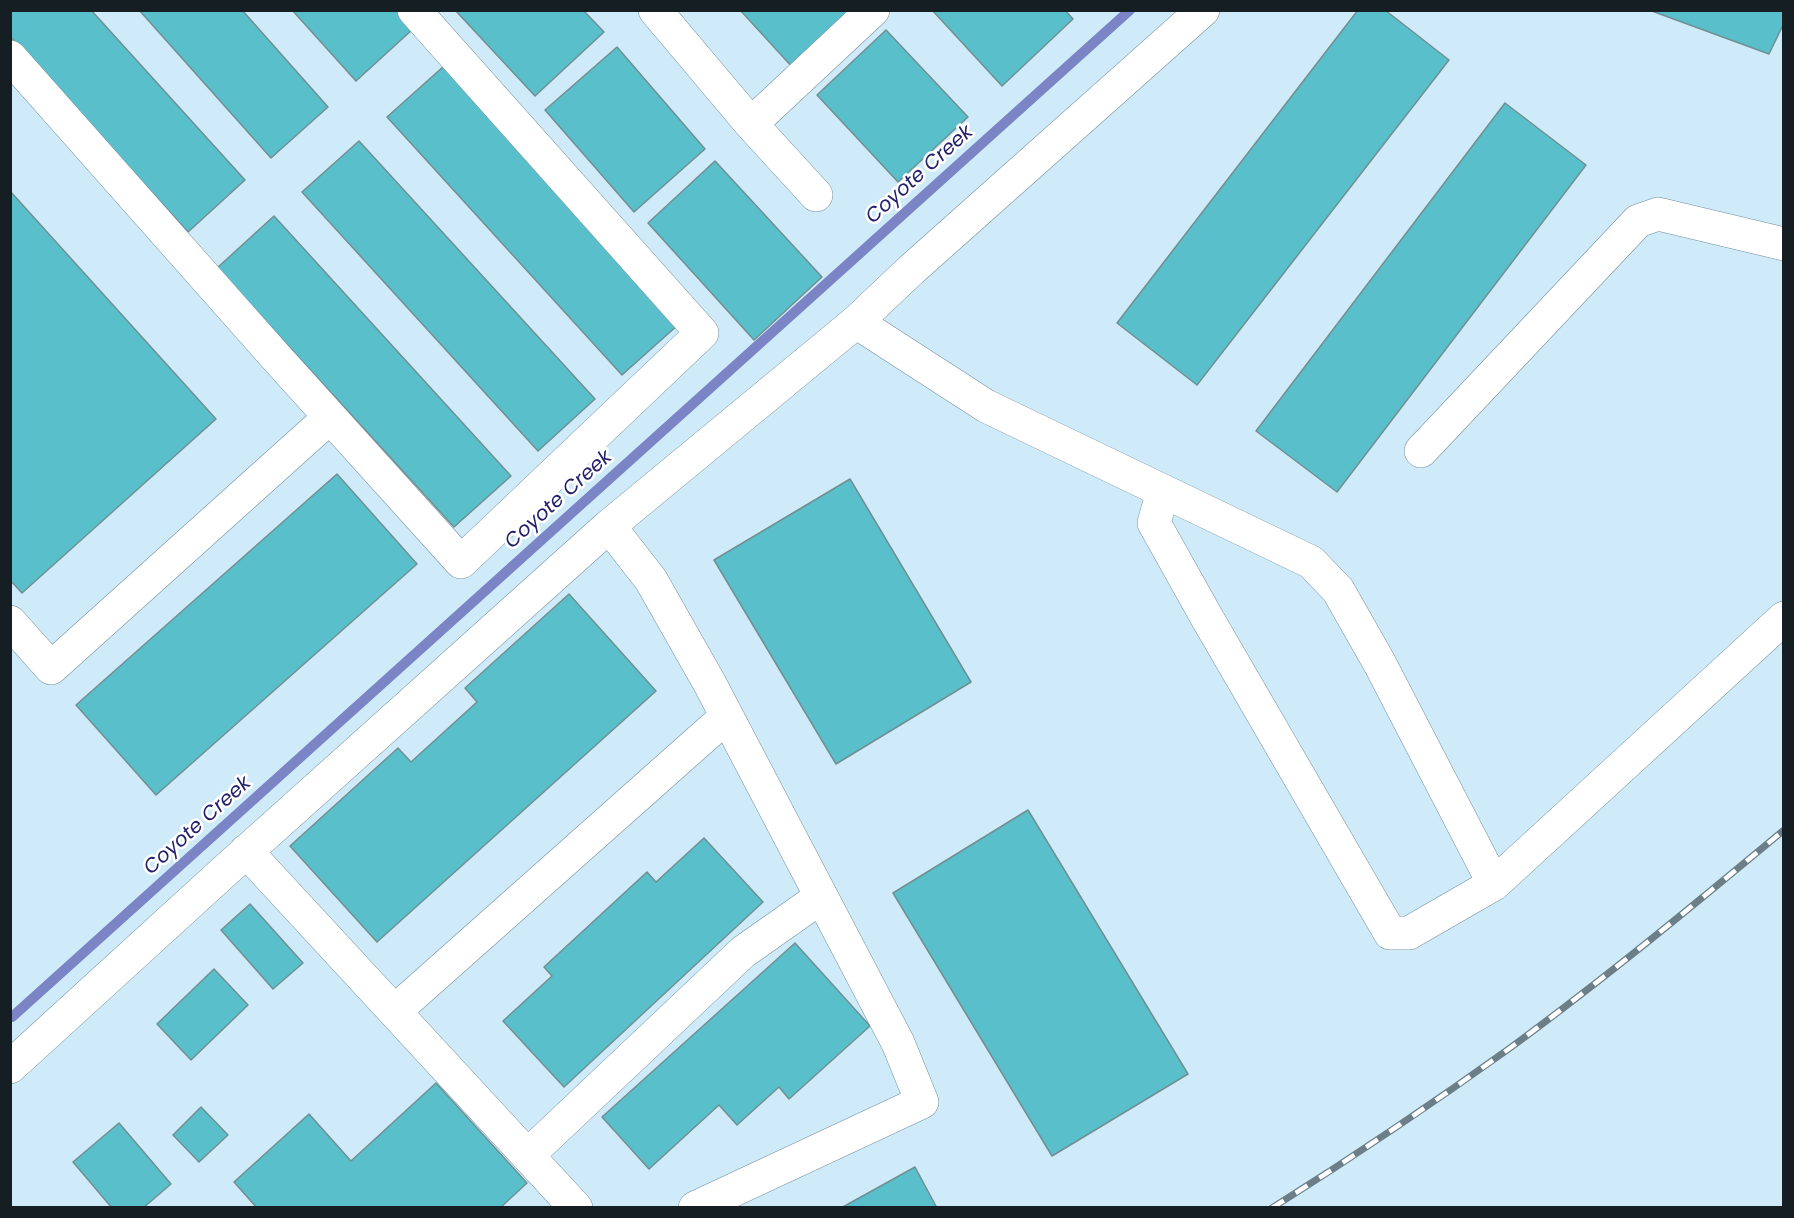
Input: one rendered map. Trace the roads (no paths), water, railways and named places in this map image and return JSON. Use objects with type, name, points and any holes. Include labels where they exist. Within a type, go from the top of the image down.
[{"type":"lane","points":[[10,57],[461,562],[702,333],[414,10]]},
{"type":"lane","points":[[655,10],[751,124],[816,195]]},
{"type":"lane","points":[[751,124],[873,10]]},
{"type":"lane","points":[[10,1067],[246,851],[609,526],[856,322],[911,270],[1203,10]]},
{"type":"lane","points":[[1421,452],[1638,220],[1658,214],[1784,244]]},
{"type":"lane","points":[[856,322],[986,406],[1311,562],[1338,590],[1380,664],[1494,884]]},
{"type":"lane","points":[[10,622],[51,668],[330,417]]},
{"type":"lane","points":[[1162,491],[1154,523],[1390,933],[1409,933],[1494,884],[1784,618]]},
{"type":"lane","points":[[609,526],[651,580],[710,684],[898,1043],[922,1102],[695,1208]]},
{"type":"lane","points":[[394,1011],[726,717]]},
{"type":"lane","points":[[246,851],[576,1208]]},
{"type":"lane","points":[[528,1155],[743,952],[821,897]]},
{"type":"waterway","name":"Coyote Creek","points":[[12,1017],[1130,10]]},
{"type":"railway","points":[[1272,1208],[1392,1130],[1510,1048],[1648,941],[1784,830]]}]
